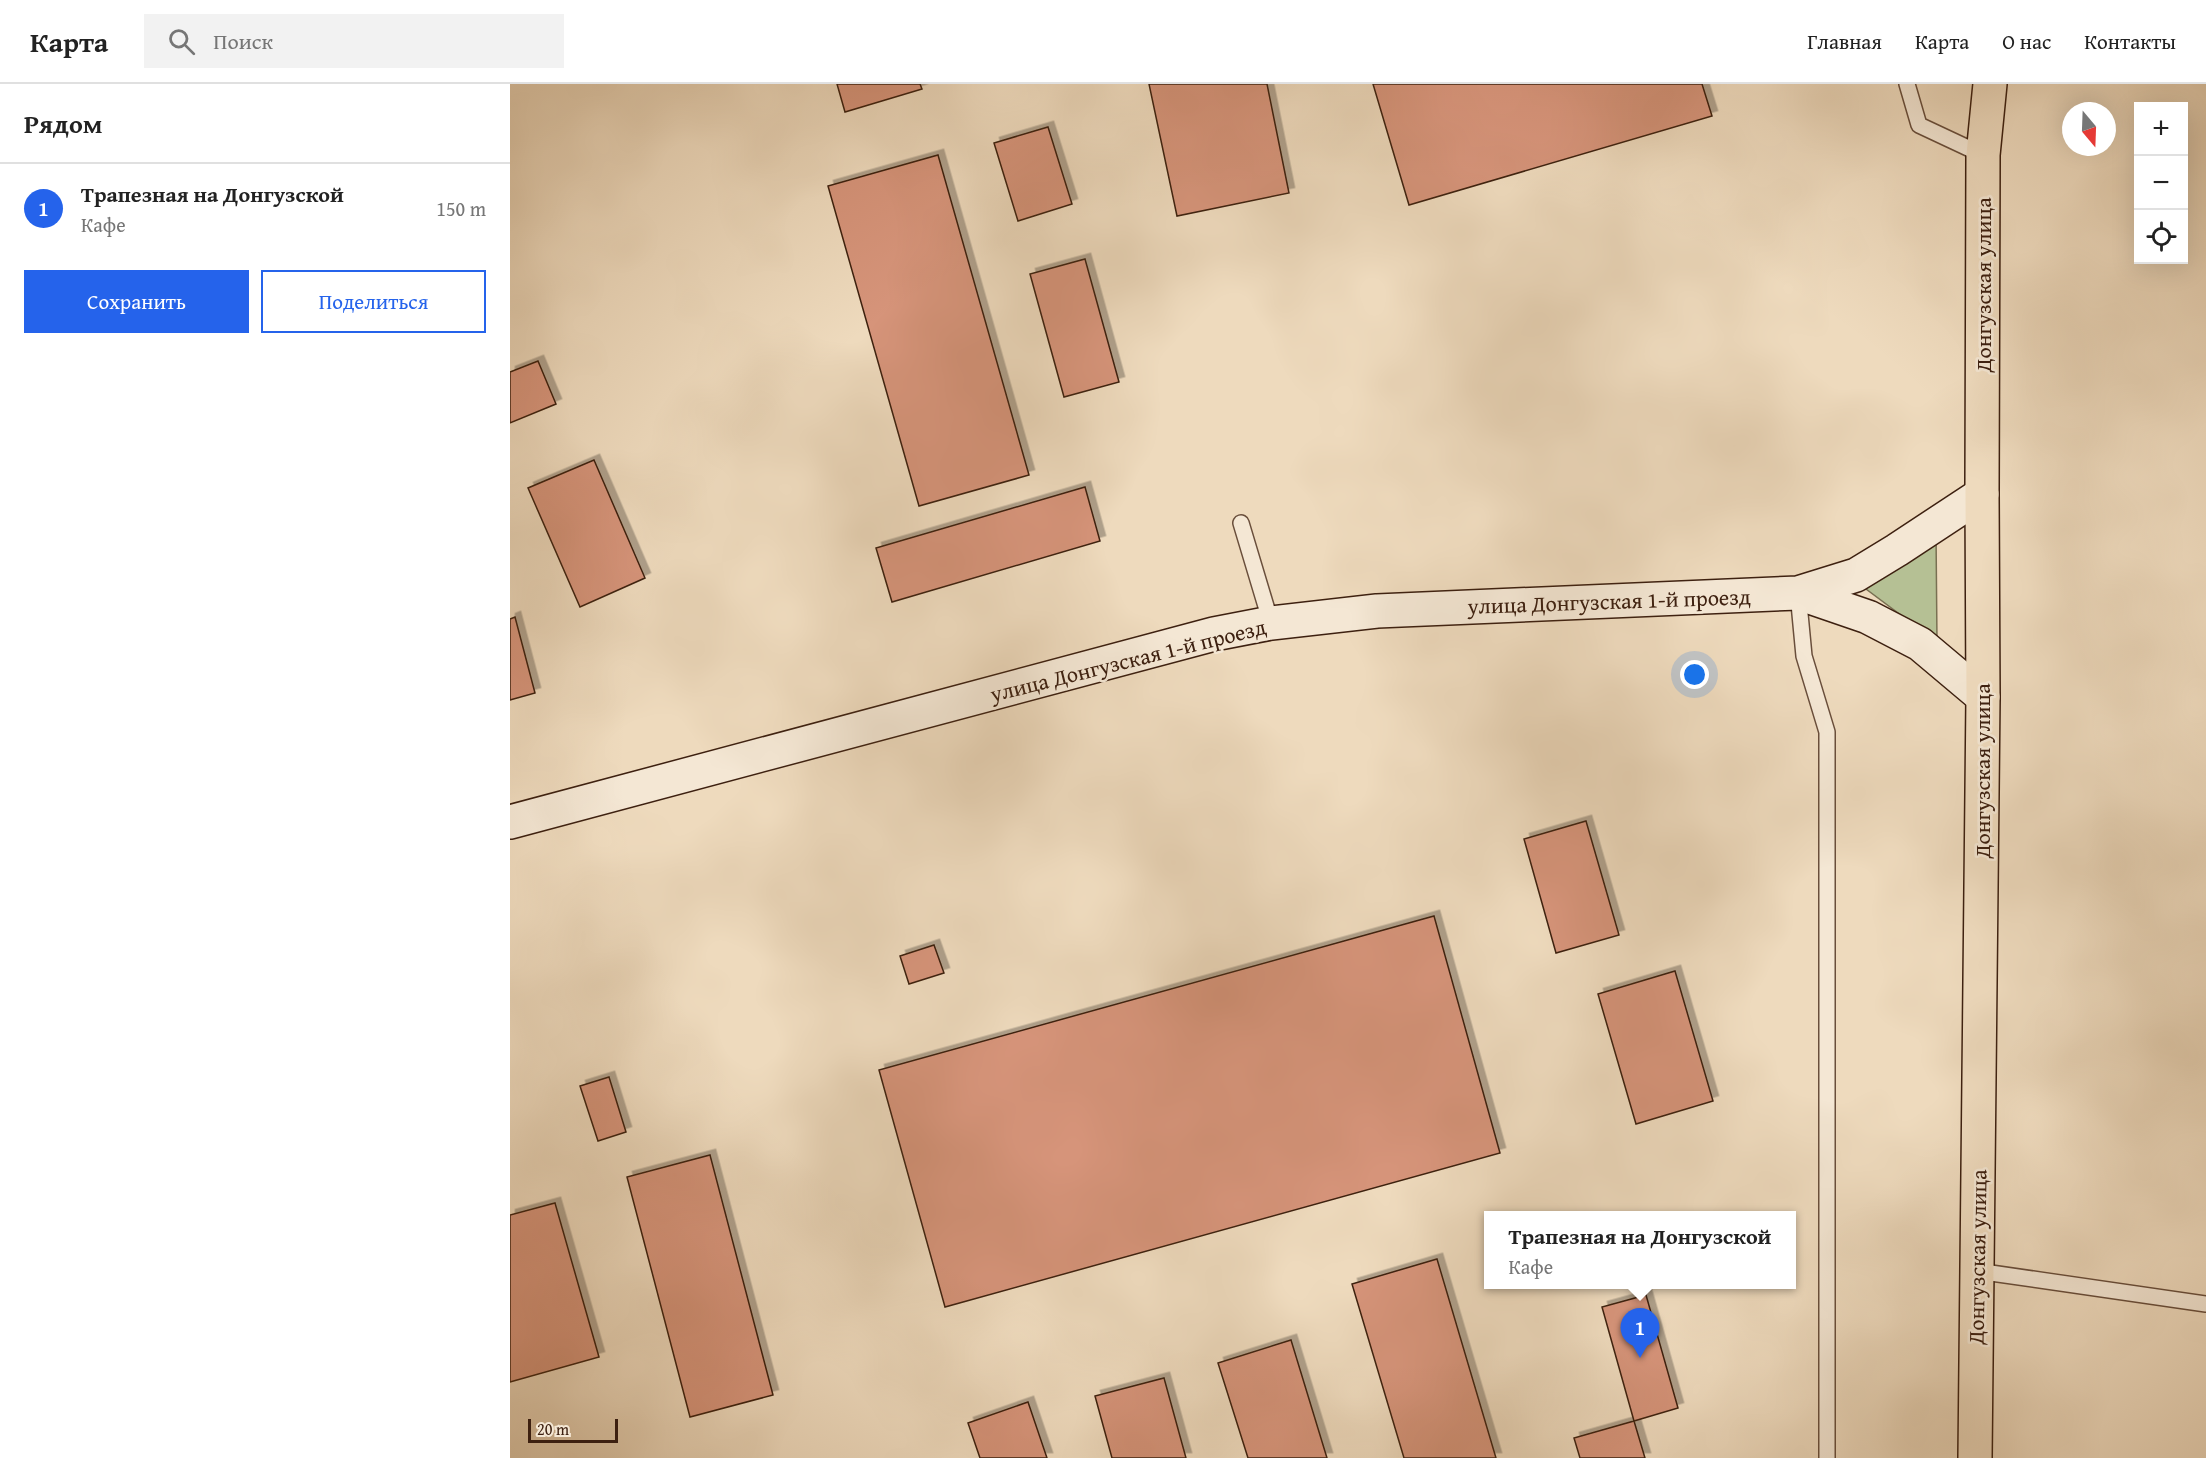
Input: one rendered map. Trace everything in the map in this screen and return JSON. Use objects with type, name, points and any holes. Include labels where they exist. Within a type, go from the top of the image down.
[{"type":"highway","name":"Донгузская улица","points":[[1975,1458],[1983,697],[1983,155],[1990,84]]},
{"type":"street","points":[[1798,593],[1856,575],[1982,494]]},
{"type":"street","points":[[1798,593],[1868,617],[1920,644],[1983,697]]},
{"type":"street","name":"улица Донгузская 1-й проезд","points":[[510,822],[1214,634],[1271,623],[1377,611],[1798,593]]},
{"type":"lane","points":[[1907,84],[1919,125],[1983,155]]},
{"type":"lane","points":[[1241,523],[1271,623]]},
{"type":"lane","points":[[1798,593],[1804,656],[1827,732],[1827,1458]]},
{"type":"lane","points":[[1977,1271],[2206,1304]]},
{"type":"green space","points":[[1936,532],[1937,642],[1862,586]]},
{"type":"building","points":[[837,84],[920,84],[922,89],[845,112]]},
{"type":"building","points":[[1149,84],[1267,84],[1289,193],[1177,216]]},
{"type":"building","points":[[1373,84],[1702,84],[1712,116],[1409,205]]},
{"type":"building","points":[[1048,127],[1072,204],[1018,221],[994,143]]},
{"type":"building","points":[[938,155],[1029,475],[919,506],[828,186]]},
{"type":"building","points":[[1085,259],[1119,382],[1064,397],[1030,274]]},
{"type":"building","points":[[538,361],[556,404],[510,423],[510,372]]},
{"type":"building","points":[[594,460],[645,578],[580,607],[528,488]]},
{"type":"building","points":[[1085,487],[1100,541],[892,602],[876,548]]},
{"type":"building","points":[[515,617],[535,693],[510,700],[510,619]]},
{"type":"building","points":[[1586,821],[1619,935],[1556,953],[1524,839]]},
{"type":"building","points":[[1434,916],[1500,1153],[945,1307],[879,1070]]},
{"type":"building","points":[[934,945],[944,973],[909,984],[900,956]]},
{"type":"building","points":[[1675,971],[1713,1101],[1636,1124],[1598,994]]},
{"type":"building","points":[[609,1077],[626,1132],[598,1141],[580,1086]]},
{"type":"building","points":[[710,1155],[773,1395],[690,1417],[627,1177]]},
{"type":"building","points":[[555,1203],[599,1357],[510,1382],[510,1215]]},
{"type":"building","points":[[1437,1259],[1496,1458],[1404,1458],[1352,1284]]},
{"type":"building","points":[[1646,1295],[1678,1408],[1634,1421],[1602,1307]]},
{"type":"building","points":[[1291,1340],[1327,1458],[1248,1458],[1218,1363]]},
{"type":"building","points":[[1164,1378],[1186,1458],[1112,1458],[1095,1396]]},
{"type":"building","points":[[1028,1402],[1047,1458],[980,1458],[968,1423]]},
{"type":"building","points":[[1634,1421],[1645,1458],[1580,1458],[1574,1438]]},
{"type":"place","name":"Трапезная на Донгузской","points":[[1640,1358]]}]
